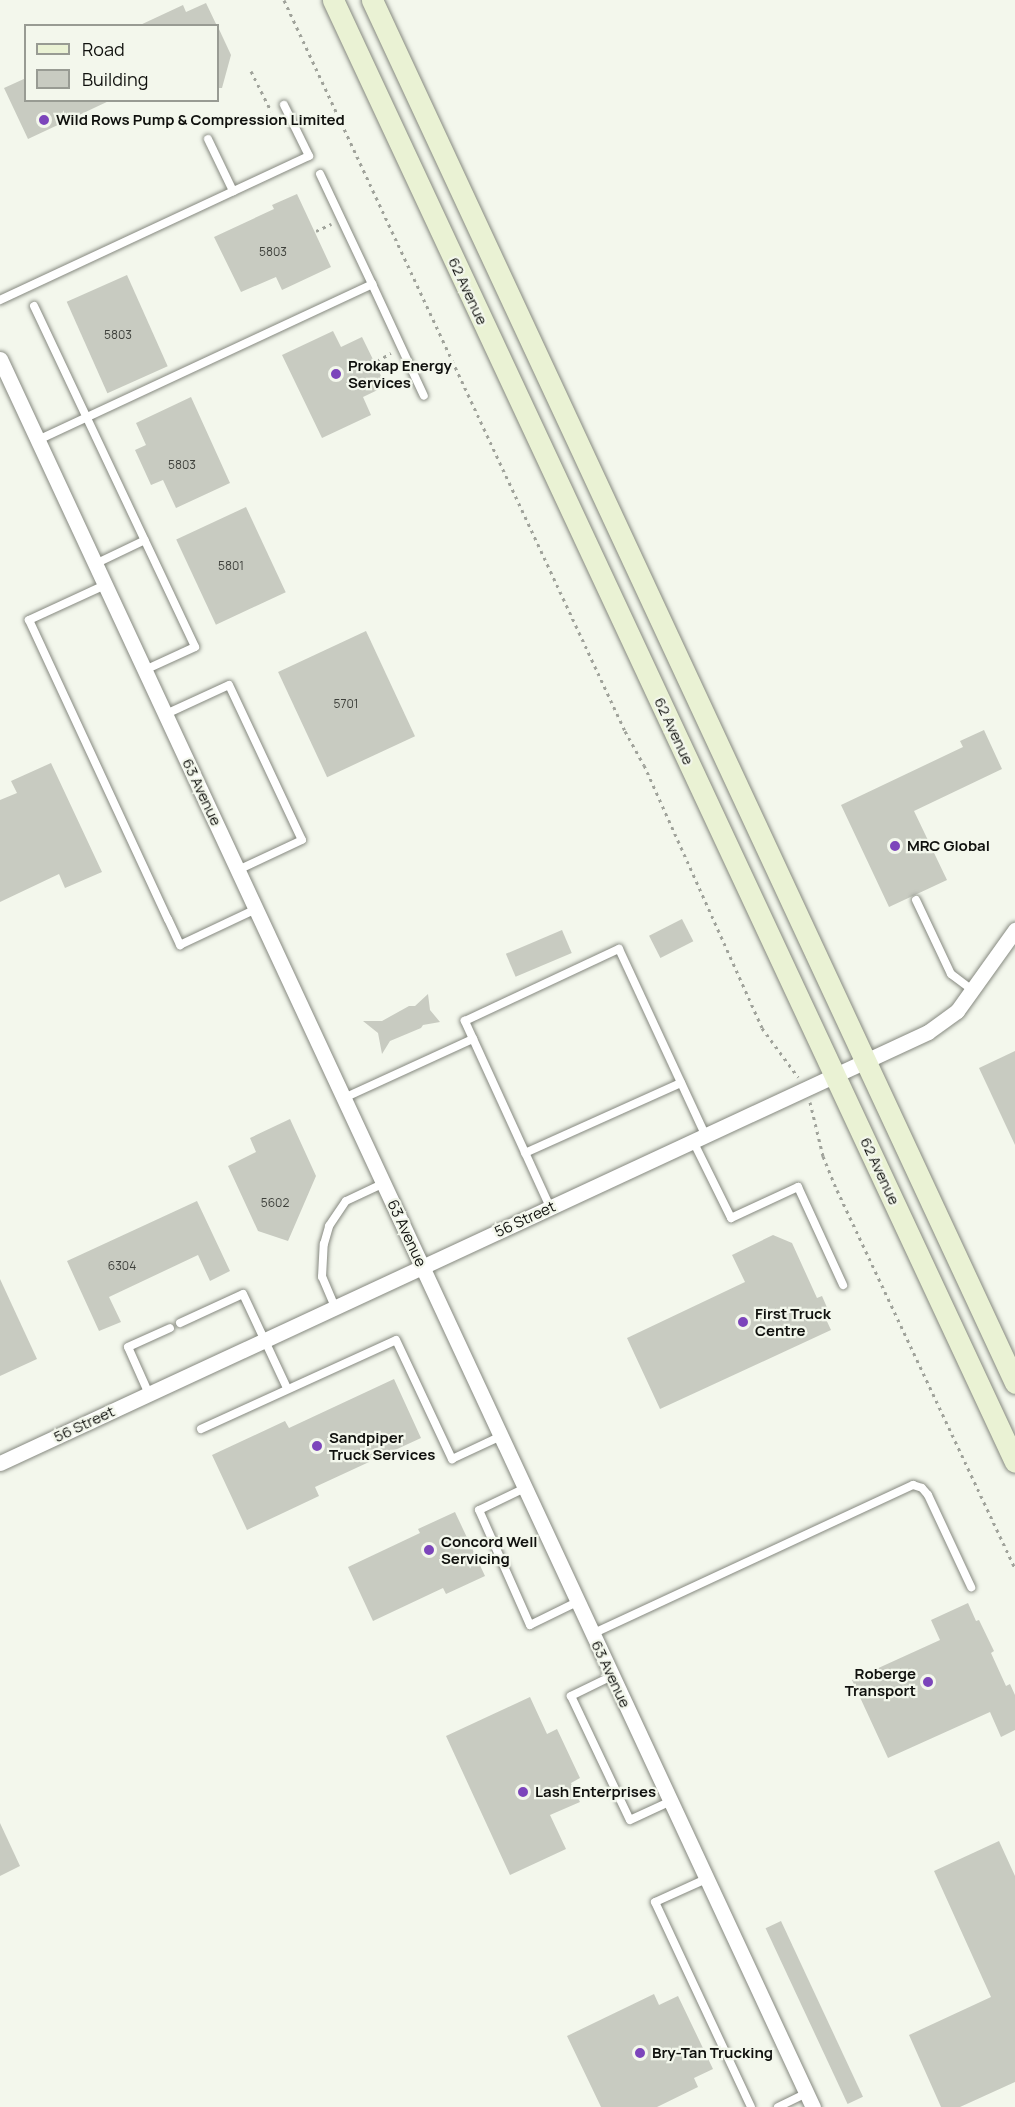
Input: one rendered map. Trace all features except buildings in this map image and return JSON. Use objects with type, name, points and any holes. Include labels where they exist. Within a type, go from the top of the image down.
[{"type":"main road","name":"62 Avenue","points":[[333,0],[1015,1462]]},
{"type":"main road","points":[[372,0],[1015,1383]]},
{"type":"street","name":"63 Avenue","points":[[0,359],[810,2100]]},
{"type":"street","name":"56 Street","points":[[0,1463],[866,1063],[928,1032],[957,1011],[1015,930]]},
{"type":"lane","points":[[0,300],[309,156],[284,105]]},
{"type":"lane","points":[[208,139],[233,191]]},
{"type":"lane","points":[[320,174],[424,396]]},
{"type":"lane","points":[[38,440],[372,284]]},
{"type":"lane","points":[[34,306],[195,647],[145,670]]},
{"type":"lane","points":[[95,564],[145,540]]},
{"type":"lane","points":[[105,585],[29,620],[180,945],[256,909]]},
{"type":"lane","points":[[166,714],[229,685],[302,840],[238,870]]},
{"type":"lane","points":[[916,900],[951,974],[972,990]]},
{"type":"lane","points":[[550,1207],[465,1021],[619,949],[681,1083],[731,1218],[798,1187],[843,1285]]},
{"type":"lane","points":[[344,1098],[473,1038]]},
{"type":"lane","points":[[525,1153],[681,1083]]},
{"type":"lane","points":[[335,1307],[322,1276],[324,1244],[329,1226],[346,1201],[384,1183]]},
{"type":"lane","points":[[180,1323],[243,1294],[287,1388]]},
{"type":"lane","points":[[149,1394],[128,1347],[170,1328]]},
{"type":"lane","points":[[201,1429],[396,1340],[452,1459],[501,1436]]},
{"type":"lane","points":[[592,1634],[913,1485],[922,1488],[928,1495],[971,1587]]},
{"type":"lane","points":[[525,1488],[479,1510],[530,1625],[577,1602]]},
{"type":"lane","points":[[612,1676],[571,1696],[630,1821],[671,1801]]},
{"type":"lane","points":[[706,1879],[655,1902],[751,2107]]},
{"type":"lane","points":[[778,2107],[810,2100]]},
{"type":"path","points":[[284,0],[625,731],[644,765],[762,1028],[794,1068]]},
{"type":"path","points":[[250,71],[271,111]]},
{"type":"path","points":[[814,1110],[823,1156],[837,1190],[1015,1569]]},
{"type":"place","name":"Wild Rows Pump & Compression Limited","points":[[44,120]]},
{"type":"place","name":"Prokap Energy Services","points":[[336,374]]},
{"type":"place","name":"MRC Global","points":[[895,846]]},
{"type":"place","name":"First Truck Centre","points":[[743,1322]]},
{"type":"place","name":"Sandpiper Truck Services","points":[[317,1446]]},
{"type":"place","name":"Concord Well Servicing","points":[[429,1550]]},
{"type":"place","name":"Roberge Transport","points":[[928,1682]]},
{"type":"place","name":"Lash Enterprises","points":[[523,1792]]},
{"type":"place","name":"Bry-Tan Trucking","points":[[640,2053]]}]
